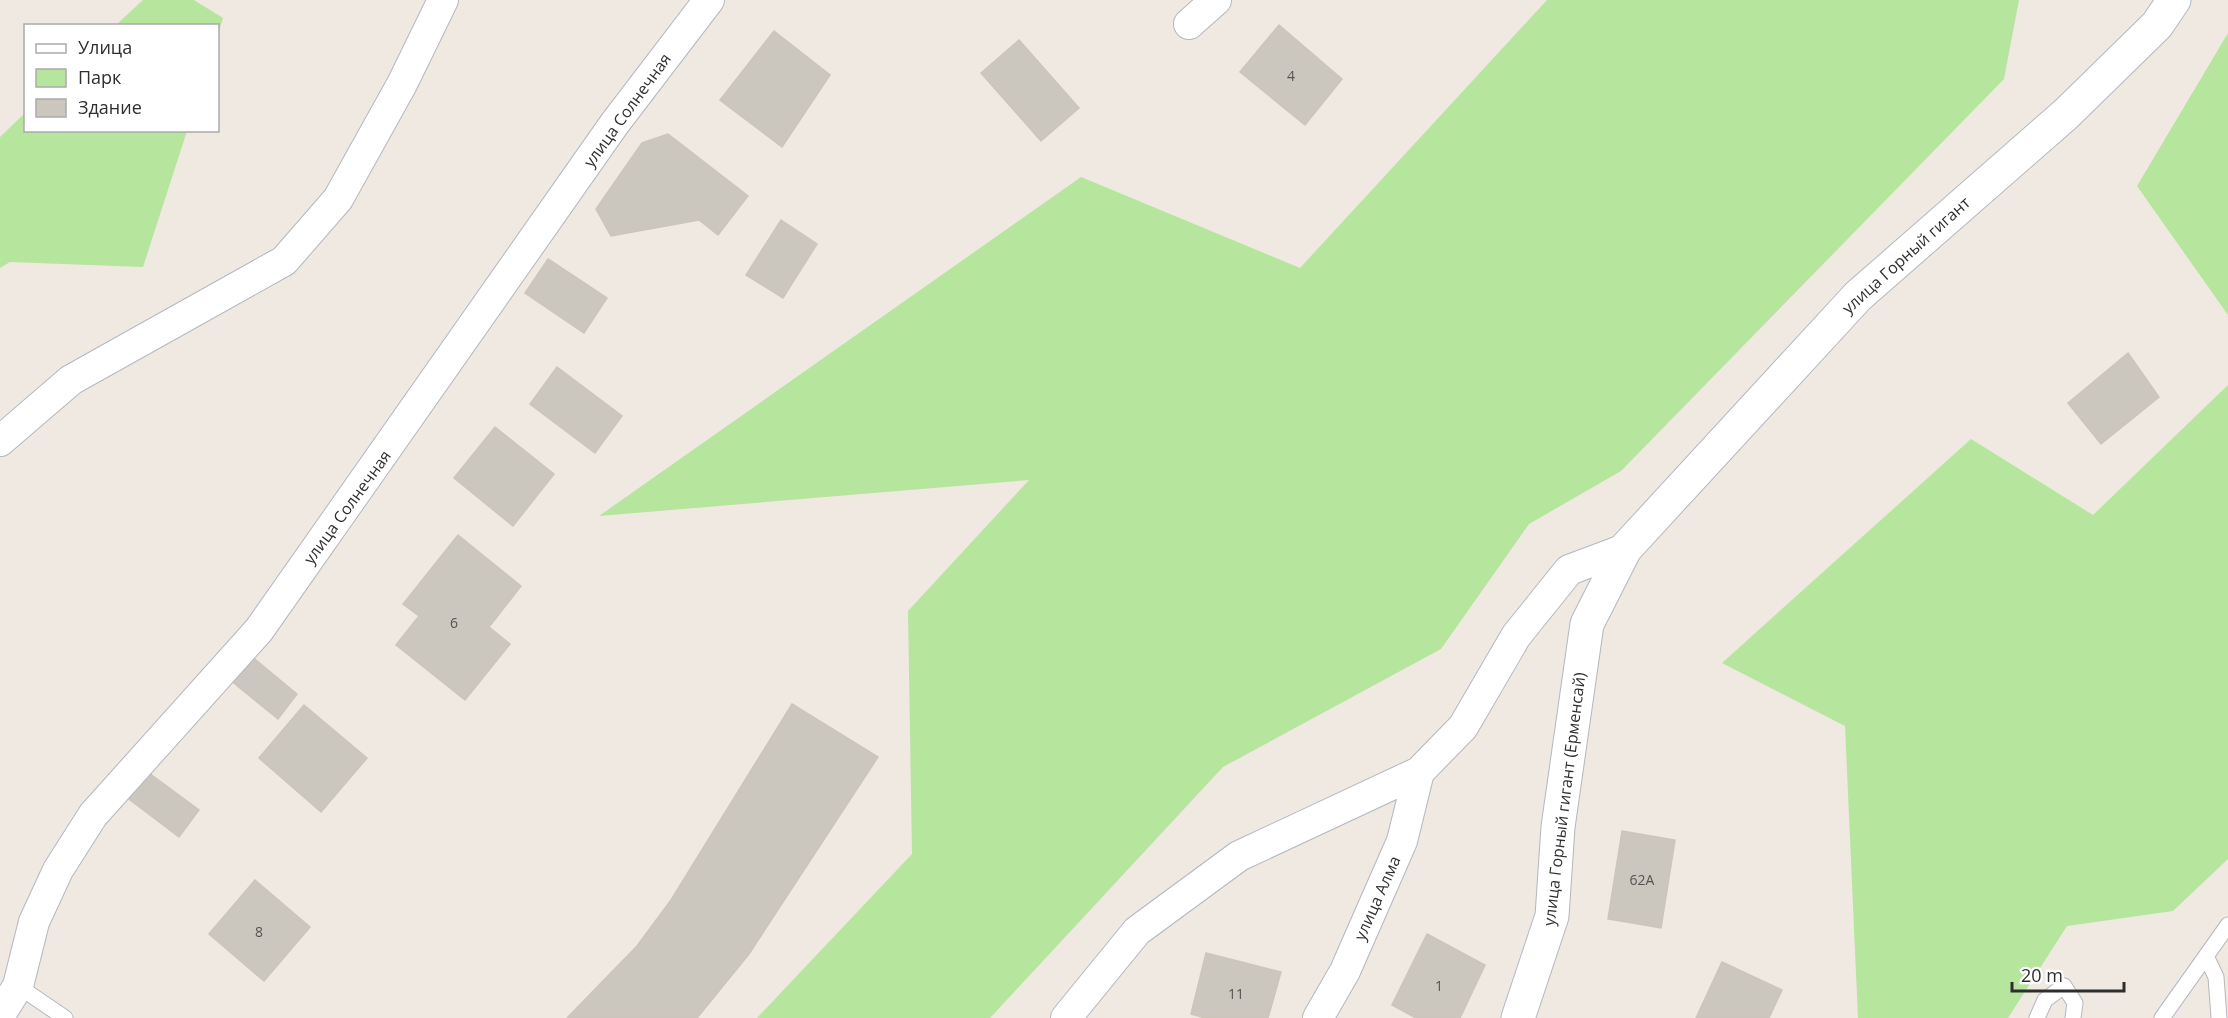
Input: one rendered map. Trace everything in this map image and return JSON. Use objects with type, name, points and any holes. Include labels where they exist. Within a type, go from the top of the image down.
[{"type":"street","points":[[0,441],[72,380],[284,261],[338,199],[402,84],[443,0]]},
{"type":"street","name":"улица Солнечная","points":[[2,1016],[18,986],[34,922],[58,870],[93,815],[259,630],[615,123],[709,0]]},
{"type":"street","points":[[1189,24],[1216,0]]},
{"type":"street","name":"улица Горный гигант","points":[[1625,549],[1858,296],[2066,114],[2157,25],[2174,0]]},
{"type":"street","points":[[1066,1018],[1137,931],[1239,856],[1419,772],[1464,727],[1516,636],[1569,570],[1625,549]]},
{"type":"street","name":"улица Горный гигант (Ерменсай)","points":[[1518,1018],[1552,916],[1558,827],[1587,624],[1625,549]]},
{"type":"street","name":"улица Алма","points":[[1318,1018],[1345,971],[1402,841],[1419,772]]},
{"type":"lane","points":[[2162,1018],[2228,925]]},
{"type":"lane","points":[[2206,956],[2216,977],[2219,1018]]},
{"type":"lane","points":[[18,986],[65,1018]]},
{"type":"lane","points":[[2037,1018],[2045,1000],[2064,986],[2075,1003],[2073,1018]]},
{"type":"green space","points":[[143,0],[194,0],[223,18],[219,31],[219,24],[117,24]]},
{"type":"green space","points":[[1547,0],[2019,0],[2004,79],[1621,471],[1529,524],[1441,649],[1223,767],[990,1018],[757,1018],[912,854],[908,611],[1029,480],[599,516],[1081,177],[1300,268]]},
{"type":"green space","points":[[2228,33],[2228,315],[2137,186]]},
{"type":"green space","points":[[24,114],[24,132],[187,132],[143,267],[10,262],[0,268],[0,137]]},
{"type":"green space","points":[[2228,385],[2228,859],[2173,911],[2067,926],[2008,1018],[1858,1018],[1845,726],[1722,663],[1971,439],[2093,515]]},
{"type":"building","points":[[1279,25],[1342,79],[1305,125],[1240,72]]},
{"type":"building","points":[[774,31],[830,75],[782,147],[720,100]]},
{"type":"building","points":[[1019,40],[1079,108],[1041,141],[981,73]]},
{"type":"building","points":[[668,134],[748,196],[718,235],[699,220],[611,236],[596,209],[642,143]]},
{"type":"building","points":[[781,220],[817,244],[783,298],[746,275]]},
{"type":"building","points":[[548,259],[607,298],[584,333],[525,293]]},
{"type":"building","points":[[2128,353],[2159,397],[2101,444],[2068,403]]},
{"type":"building","points":[[557,367],[622,416],[595,453],[530,404]]},
{"type":"building","points":[[495,427],[554,474],[513,526],[454,478]]},
{"type":"building","points":[[458,535],[521,586],[489,627],[510,644],[465,700],[396,645],[419,616],[403,604]]},
{"type":"building","points":[[251,656],[297,694],[278,719],[230,680]]},
{"type":"building","points":[[792,704],[878,757],[749,954],[697,1018],[567,1018],[637,946],[671,900]]},
{"type":"building","points":[[304,705],[367,758],[321,812],[259,758]]},
{"type":"building","points":[[149,773],[199,810],[179,837],[129,799]]},
{"type":"building","points":[[1622,831],[1675,840],[1661,928],[1608,919]]},
{"type":"building","points":[[255,880],[310,927],[264,981],[209,934]]},
{"type":"building","points":[[1427,934],[1485,965],[1460,1018],[1416,1018],[1392,1005]]},
{"type":"building","points":[[1206,953],[1281,972],[1268,1018],[1205,1018],[1191,1014]]},
{"type":"building","points":[[1722,962],[1782,990],[1769,1018],[1696,1018]]}]
